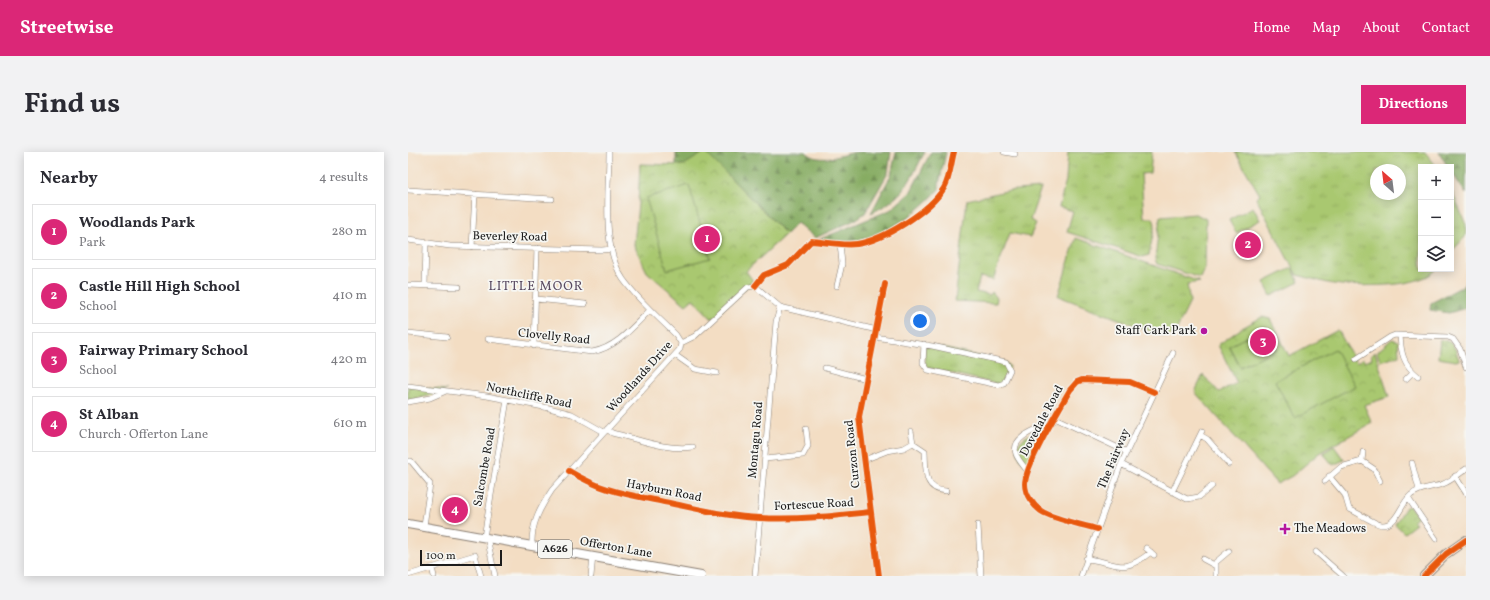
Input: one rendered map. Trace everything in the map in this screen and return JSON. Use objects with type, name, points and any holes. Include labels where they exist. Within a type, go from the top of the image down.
[{"type":"main road","name":"Offerton Lane","points":[[408,524],[701,576]]},
{"type":"main road","points":[[1424,576],[1446,554],[1465,542]]},
{"type":"street","points":[[609,152],[609,238],[622,278],[650,310],[676,335],[681,343]]},
{"type":"street","name":"Woodlands Drive","points":[[532,546],[532,533],[540,509],[552,490],[675,355],[680,349],[681,343],[694,336],[748,288],[755,286],[764,275],[788,265],[811,241],[857,244],[882,236],[905,224],[933,201],[944,187],[954,152]]},
{"type":"street","points":[[1004,152],[1015,154]]},
{"type":"street","points":[[408,190],[552,199]]},
{"type":"street","points":[[472,247],[474,194]]},
{"type":"street","name":"Beverley Road","points":[[408,240],[472,247],[612,249]]},
{"type":"street","points":[[425,285],[426,243]]},
{"type":"street","points":[[837,286],[842,264],[840,243]]},
{"type":"street","points":[[534,346],[537,248]]},
{"type":"street","name":"Curzon Road","points":[[879,576],[859,417],[885,284]]},
{"type":"street","points":[[408,285],[459,287]]},
{"type":"street","points":[[755,286],[780,307],[877,330]]},
{"type":"street","points":[[536,299],[585,304]]},
{"type":"street","name":"Montagu Road","points":[[755,576],[776,322],[780,307]]},
{"type":"street","name":"Clovelly Road","points":[[488,339],[534,346],[592,352],[601,351],[620,339],[650,310]]},
{"type":"street","points":[[408,333],[447,337]]},
{"type":"street","points":[[1356,359],[1390,337],[1400,335],[1448,337],[1454,339],[1460,349],[1466,367]]},
{"type":"street","points":[[1400,335],[1402,354],[1405,364],[1418,376]]},
{"type":"street","points":[[875,337],[924,344],[1006,362],[1010,370],[1004,383],[998,385],[928,370],[923,363],[924,344]]},
{"type":"street","name":"The Fairway","points":[[1081,576],[1121,464],[1154,392],[1174,353]]},
{"type":"street","points":[[675,355],[695,370],[717,374]]},
{"type":"street","points":[[825,368],[866,379]]},
{"type":"street","points":[[1406,379],[1413,372]]},
{"type":"street","name":"Dovedale Road","points":[[1097,529],[1047,514],[1036,507],[1025,490],[1025,482],[1028,472],[1073,386],[1082,380],[1130,382],[1154,392]]},
{"type":"street","name":"Northcliffe Road","points":[[408,386],[447,390],[507,400],[572,414],[612,433],[670,447],[682,449],[693,447]]},
{"type":"street","points":[[408,402],[430,398],[447,390]]},
{"type":"street","name":"Salcombe Road","points":[[486,537],[507,400]]},
{"type":"street","points":[[1054,420],[1127,452]]},
{"type":"street","name":"Dovedale Road","points":[[1028,472],[1016,455],[1016,443],[1021,438],[1054,420]]},
{"type":"street","points":[[765,459],[803,455],[808,446],[806,429]]},
{"type":"street","points":[[911,431],[913,443],[925,451],[927,481],[936,489],[946,491]]},
{"type":"street","points":[[1172,492],[1201,433],[1226,458],[1229,464]]},
{"type":"street","points":[[864,460],[887,451],[904,448],[913,443]]},
{"type":"street","points":[[1362,461],[1363,452]]},
{"type":"street","points":[[408,461],[411,461],[430,484],[424,526]]},
{"type":"street","points":[[1325,481],[1341,467],[1362,461],[1374,469],[1380,481]]},
{"type":"street","points":[[1412,463],[1419,490]]},
{"type":"street","points":[[1121,464],[1172,492],[1190,499],[1207,493],[1212,486]]},
{"type":"street","points":[[1329,476],[1345,494],[1349,509],[1366,516],[1375,524],[1387,525],[1392,521],[1408,498],[1419,490],[1444,484],[1466,469]]},
{"type":"street","name":"Hayburn Road","points":[[569,471],[587,482],[614,492],[708,511],[760,518]]},
{"type":"street","points":[[1455,476],[1466,493]]},
{"type":"street","points":[[1408,498],[1436,538]]},
{"type":"street","name":"Fortescue Road","points":[[760,518],[825,517],[870,512]]},
{"type":"street","points":[[978,525],[981,576]]},
{"type":"street","points":[[486,537],[495,576]]},
{"type":"street","points":[[1216,576],[1218,559],[1229,551]]},
{"type":"street","points":[[1086,559],[1118,570],[1127,571],[1140,564],[1150,552]]},
{"type":"street","points":[[1316,552],[1343,576]]},
{"type":"street","points":[[408,575],[475,555],[481,576]]},
{"type":"street","points":[[591,576],[594,556]]},
{"type":"street","points":[[1203,559],[1216,566]]},
{"type":"street","points":[[432,568],[434,576]]},
{"type":"green space","points":[[676,152],[806,152],[818,158],[832,158],[859,152],[891,152],[888,173],[865,213],[855,220],[815,238],[797,223],[786,234],[732,179],[684,165],[676,165]]},
{"type":"green space","points":[[705,152],[786,234],[746,271],[753,281],[712,319],[693,299],[686,305],[647,272],[634,245],[640,164],[684,165]]},
{"type":"green space","points":[[896,152],[925,152],[909,181],[899,195],[871,213],[891,175]]},
{"type":"green space","points":[[931,152],[946,152],[939,189],[913,214],[892,227],[870,237],[854,241],[818,240],[890,210],[910,193]]},
{"type":"green space","points":[[1068,152],[1152,152],[1150,173],[1141,174],[1144,218],[1153,218],[1155,224],[1149,255],[1143,257],[1067,232],[1073,211],[1059,207],[1066,180]]},
{"type":"green space","points":[[1235,152],[1425,152],[1435,164],[1418,164],[1418,272],[1433,272],[1418,280],[1406,283],[1379,285],[1336,284],[1297,275],[1256,198],[1260,195]]},
{"type":"green space","points":[[1439,152],[1466,152],[1466,194],[1454,176],[1454,164],[1446,164]]},
{"type":"green space","points":[[689,185],[710,258],[667,270],[646,198]]},
{"type":"green space","points":[[1041,188],[1030,220],[1036,223],[1030,237],[1010,233],[993,280],[980,277],[976,292],[990,295],[992,292],[997,298],[996,303],[955,301],[967,200],[1006,191]]},
{"type":"green space","points":[[1454,196],[1466,225],[1465,237],[1454,249]]},
{"type":"green space","points":[[1253,207],[1260,220],[1236,233],[1229,220]]},
{"type":"green space","points":[[1196,214],[1206,219],[1205,268],[1200,278],[1157,264],[1155,259],[1160,217]]},
{"type":"green space","points":[[1076,238],[1200,282],[1187,284],[1190,302],[1175,333],[1166,337],[1058,296]]},
{"type":"green space","points":[[1292,268],[1299,282],[1271,296],[1264,282]]},
{"type":"green space","points":[[1466,280],[1466,308],[1449,313],[1430,310],[1431,303],[1463,286]]},
{"type":"green space","points":[[1262,317],[1270,319],[1289,356],[1338,330],[1356,363],[1363,359],[1365,362],[1372,359],[1371,355],[1375,352],[1389,397],[1364,405],[1372,423],[1319,453],[1292,476],[1277,484],[1195,392],[1203,375],[1219,392],[1237,383],[1218,345],[1242,328]]},
{"type":"green space","points":[[1266,327],[1277,349],[1240,367],[1229,346]]},
{"type":"green space","points":[[1392,339],[1398,341],[1399,355],[1380,361],[1377,352]]},
{"type":"green space","points":[[1440,340],[1448,342],[1453,346],[1459,360],[1456,361],[1438,358]]},
{"type":"green space","points":[[924,344],[1006,362],[1010,367],[1001,385],[925,367]]},
{"type":"green space","points":[[1335,349],[1355,386],[1295,418],[1275,381]]},
{"type":"green space","points":[[408,386],[447,390],[408,402]]},
{"type":"green space","points":[[1043,428],[1045,432],[1030,462],[1024,464],[1019,457],[1018,445],[1030,434]]},
{"type":"green space","points":[[1334,446],[1344,460],[1333,465],[1323,453]]},
{"type":"green space","points":[[1409,506],[1418,516],[1413,521],[1416,524],[1404,533],[1395,524],[1406,507]]},
{"type":"cycle path","points":[[755,286],[764,275],[788,265],[811,241],[857,244],[880,237],[893,231],[917,215],[928,206],[944,188],[949,175],[954,152]]},
{"type":"cycle path","points":[[879,576],[859,417],[885,284]]},
{"type":"cycle path","points":[[1097,529],[1053,517],[1035,506],[1028,496],[1025,488],[1026,475],[1030,464],[1058,410],[1070,390],[1077,382],[1082,380],[1130,382],[1154,392]]},
{"type":"cycle path","points":[[569,471],[593,484],[615,491],[638,497],[736,516],[760,518],[802,518],[870,512]]},
{"type":"cycle path","points":[[1424,576],[1446,554],[1466,540]]},
{"type":"place","name":"Woodlands Park","points":[[707,239]]},
{"type":"place","name":"Castle Hill High School","points":[[1248,245]]},
{"type":"place","name":"Staff Cark Park","points":[[1204,331]]},
{"type":"place","name":"Fairway Primary School","points":[[1263,342]]},
{"type":"place","name":"St Alban","points":[[455,510]]},
{"type":"place","name":"The Meadows","points":[[1285,529]]},
{"type":"district","name":"LITTLE MOOR","points":[[536,287]]}]
